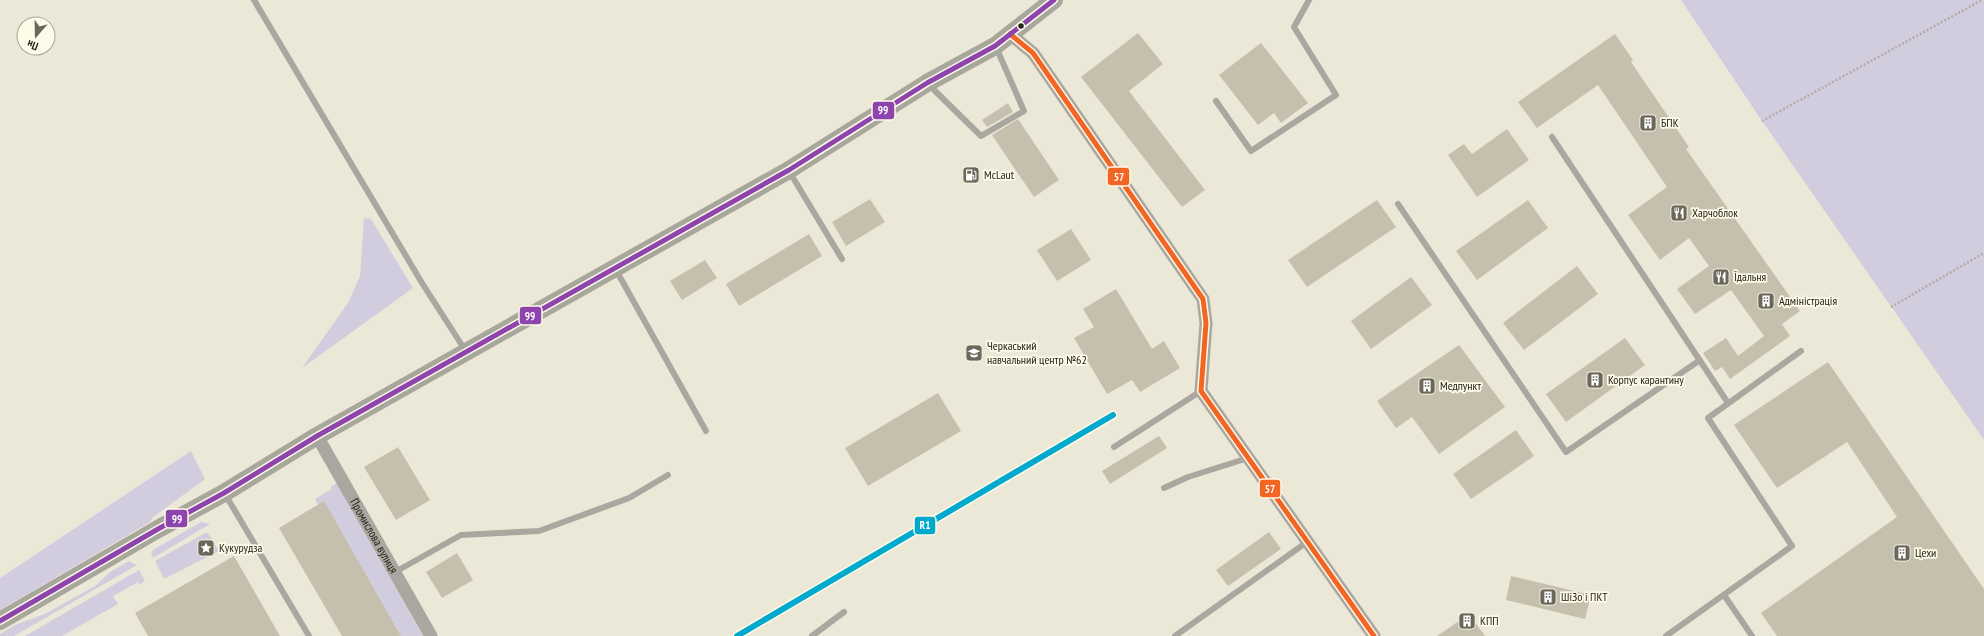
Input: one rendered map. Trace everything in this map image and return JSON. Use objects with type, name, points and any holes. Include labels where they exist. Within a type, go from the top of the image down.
[{"type":"main road","points":[[0,621],[158,529],[224,493],[317,436],[789,170],[927,83],[995,46],[1054,0]]},
{"type":"street","points":[[1010,34],[1033,52],[1203,299],[1206,323],[1201,391],[1374,636]]},
{"type":"street","name":"Промислова вулиця","points":[[317,436],[431,636]]},
{"type":"lane","points":[[254,0],[422,283],[466,352]]},
{"type":"lane","points":[[1216,101],[1251,151],[1336,95],[1294,27],[1309,0]]},
{"type":"lane","points":[[927,83],[981,136],[1024,111],[995,46]]},
{"type":"lane","points":[[1552,137],[1728,403]]},
{"type":"lane","points":[[789,170],[842,259]]},
{"type":"lane","points":[[1398,204],[1566,452],[1700,360]]},
{"type":"lane","points":[[615,269],[706,431]]},
{"type":"lane","points":[[1666,636],[1792,546],[1708,418],[1801,351]]},
{"type":"lane","points":[[1114,448],[1201,391]]},
{"type":"lane","points":[[1164,488],[1188,477],[1248,458]]},
{"type":"lane","points":[[395,572],[461,535],[539,531],[629,498],[668,476]]},
{"type":"lane","points":[[224,493],[309,636]]},
{"type":"lane","points":[[1175,636],[1307,542]]},
{"type":"lane","points":[[1724,595],[1752,636]]},
{"type":"lane","points":[[812,636],[844,612]]},
{"type":"path","points":[[1762,121],[1982,0]]},
{"type":"path","points":[[1891,307],[1984,253]]},
{"type":"shaded area","points":[[1681,0],[1984,0],[1984,440],[1762,121]]},
{"type":"shaded area","points":[[364,218],[371,219],[413,288],[302,368],[348,303],[360,276]]},
{"type":"shaded area","points":[[191,451],[205,479],[152,518],[150,522],[0,610],[0,578]]},
{"type":"shaded area","points":[[337,483],[423,636],[401,636],[324,502],[318,505],[315,499],[332,489],[331,486]]},
{"type":"shaded area","points":[[201,522],[210,524],[153,558],[151,554],[153,550]]},
{"type":"shaded area","points":[[207,532],[219,551],[164,579],[155,561]]},
{"type":"shaded area","points":[[129,561],[137,565],[14,636],[0,636],[0,634],[15,625],[45,614],[95,586],[110,572]]},
{"type":"shaded area","points":[[139,570],[145,581],[139,585],[138,582],[113,596],[118,604],[62,636],[25,636]]},
{"type":"building","points":[[1138,33],[1163,64],[1129,91],[1205,190],[1182,207],[1081,77]]},
{"type":"building","points":[[1615,34],[1633,60],[1631,62],[1689,147],[1686,149],[1800,311],[1782,324],[1790,336],[1730,379],[1722,367],[1715,371],[1703,353],[1726,338],[1738,356],[1764,336],[1731,290],[1695,314],[1677,289],[1709,266],[1689,238],[1660,260],[1628,215],[1667,187],[1598,85],[1537,128],[1518,102]]},
{"type":"building","points":[[1261,43],[1308,103],[1281,123],[1274,113],[1258,125],[1219,75]]},
{"type":"building","points":[[1008,103],[1013,112],[987,127],[982,120]]},
{"type":"building","points":[[1018,119],[1059,180],[1034,197],[992,135]]},
{"type":"building","points":[[1507,129],[1529,160],[1477,197],[1448,155],[1464,144],[1472,154]]},
{"type":"building","points":[[870,199],[885,222],[846,246],[832,222]]},
{"type":"building","points":[[1377,200],[1396,227],[1307,287],[1288,260]]},
{"type":"building","points":[[1528,200],[1548,228],[1477,280],[1456,251]]},
{"type":"building","points":[[1071,229],[1091,260],[1057,281],[1037,250]]},
{"type":"building","points":[[809,234],[822,256],[739,306],[726,284]]},
{"type":"building","points":[[705,260],[717,278],[682,300],[670,281]]},
{"type":"building","points":[[1577,266],[1598,294],[1524,350],[1503,323]]},
{"type":"building","points":[[1411,277],[1432,305],[1371,349],[1351,321]]},
{"type":"building","points":[[1116,289],[1152,349],[1164,341],[1180,368],[1140,392],[1132,380],[1107,394],[1074,338],[1094,327],[1083,309]]},
{"type":"building","name":"Корпус карантину","points":[[1625,338],[1645,365],[1566,422],[1546,394]]},
{"type":"building","points":[[1459,345],[1505,407],[1439,454],[1412,417],[1396,428],[1377,401]]},
{"type":"building","name":"Цехи","points":[[1828,362],[1984,589],[1984,636],[1777,636],[1761,613],[1897,517],[1847,442],[1777,488],[1734,425]]},
{"type":"building","points":[[938,393],[961,431],[868,486],[845,448]]},
{"type":"building","points":[[1516,430],[1534,456],[1471,499],[1453,474]]},
{"type":"building","points":[[1159,436],[1167,448],[1110,484],[1102,471]]},
{"type":"building","points":[[398,447],[430,500],[396,520],[364,467]]},
{"type":"building","points":[[324,501],[401,636],[342,636],[279,528]]},
{"type":"building","points":[[1269,532],[1281,549],[1228,586],[1216,570]]},
{"type":"building","points":[[457,553],[473,580],[442,598],[426,572]]},
{"type":"building","points":[[234,556],[280,636],[148,636],[135,613]]},
{"type":"building","name":"ШіЗо і ПКТ","points":[[1511,576],[1591,595],[1585,619],[1506,600]]},
{"type":"building","name":"КПП","points":[[1469,614],[1485,636],[1437,636]]},
{"type":"transit line","name":"99","points":[[0,621],[158,529],[224,493],[317,436],[789,170],[927,83],[995,46],[1054,0]]},
{"type":"transit line","name":"57","points":[[1010,34],[1033,53],[1203,299],[1206,323],[1201,391],[1374,636]]},
{"type":"transit line","name":"R1","points":[[737,636],[1113,415]]},
{"type":"place","name":"БПК","points":[[1648,123]]},
{"type":"place","name":"McLaut","points":[[971,175]]},
{"type":"place","name":"Харчоблок","points":[[1679,213]]},
{"type":"place","name":"Їдальня","points":[[1721,277]]},
{"type":"place","name":"Адміністрація","points":[[1766,301]]},
{"type":"place","name":"Черкаський навчальний центр №62","points":[[974,353]]},
{"type":"place","name":"Корпус карантину","points":[[1595,380]]},
{"type":"place","name":"Медпункт","points":[[1427,386]]},
{"type":"place","name":"Кукурудза","points":[[206,548]]},
{"type":"place","name":"Цехи","points":[[1902,553]]},
{"type":"place","name":"ШіЗо і ПКТ","points":[[1548,597]]},
{"type":"place","name":"КПП","points":[[1467,621]]}]
